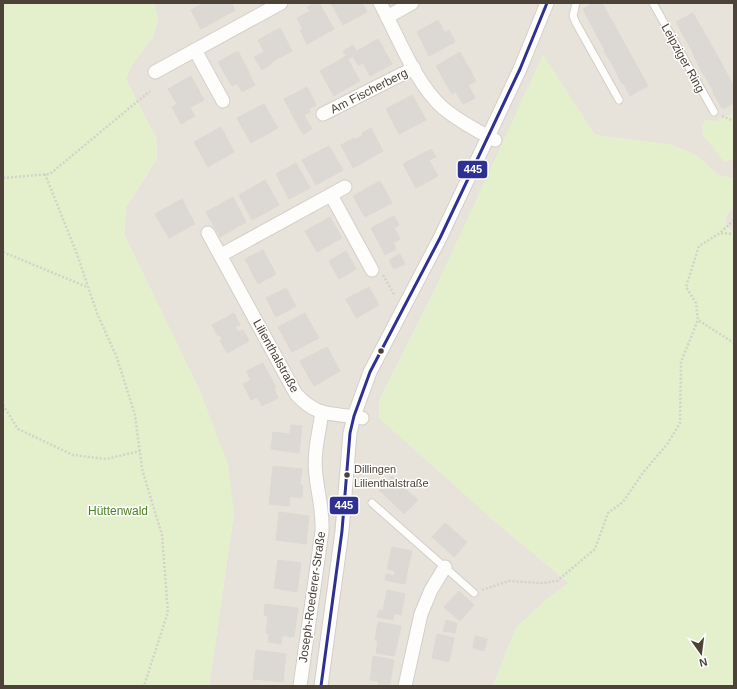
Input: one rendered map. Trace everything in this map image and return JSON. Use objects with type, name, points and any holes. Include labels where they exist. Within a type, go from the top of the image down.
[{"type":"street","points":[[155,72],[280,3]]},
{"type":"street","name":"Am Fischerberg","points":[[380,3],[414,68],[428,90],[443,107],[462,121],[492,139]]},
{"type":"street","points":[[387,16],[412,3]]},
{"type":"street","points":[[358,417],[448,241],[492,139],[547,3]]},
{"type":"street","points":[[321,686],[358,417],[370,372],[528,73],[556,3]]},
{"type":"street","points":[[195,50],[223,101]]},
{"type":"street","name":"Am Fischerberg","points":[[324,114],[414,68]]},
{"type":"street","points":[[221,255],[345,187]]},
{"type":"street","points":[[331,195],[372,270]]},
{"type":"street","name":"Lilienthalstraße","points":[[208,233],[296,394],[307,406],[322,412],[358,417]]},
{"type":"street","name":"Joseph-Roederer-Straße","points":[[300,686],[322,531],[322,511],[315,459],[322,412]]},
{"type":"street","points":[[405,686],[422,614],[431,590],[445,567]]},
{"type":"lane","points":[[576,3],[573,16],[576,23],[618,100]]},
{"type":"lane","name":"Leipziger Ring","points":[[653,3],[714,112]]},
{"type":"lane","points":[[372,502],[474,593]]},
{"type":"path","points":[[3,178],[50,174],[150,91]]},
{"type":"path","points":[[714,112],[734,121]]},
{"type":"path","points":[[45,174],[77,254],[97,313],[120,365],[135,415],[142,469],[162,535],[168,612],[144,686]]},
{"type":"path","points":[[474,593],[509,581],[542,583],[557,581],[595,548],[608,513],[624,502],[642,474],[668,443],[680,423],[682,362],[698,320],[696,303],[686,287],[699,246],[720,233],[734,220]]},
{"type":"path","points":[[720,233],[734,234]]},
{"type":"path","points":[[3,252],[88,287]]},
{"type":"path","points":[[372,270],[380,271],[403,308]]},
{"type":"path","points":[[698,320],[734,343]]},
{"type":"path","points":[[3,405],[18,428],[73,455],[106,459],[140,451]]},
{"type":"shaded area","points":[[154,3],[734,3],[734,179],[718,175],[697,156],[672,145],[595,135],[543,56],[434,292],[379,401],[491,518],[569,583],[546,600],[516,628],[493,686],[209,686],[234,513],[202,396],[124,234],[126,207],[157,159],[156,138],[126,79],[132,64],[152,39],[158,19]]},
{"type":"shaded area","points":[[734,207],[734,235],[725,222],[727,214]]},
{"type":"green space","name":"Hüttenwald","points":[[3,3],[154,3],[158,19],[152,39],[132,64],[126,79],[156,138],[157,159],[126,207],[124,234],[202,396],[228,465],[234,513],[209,686],[3,686]]},
{"type":"green space","points":[[543,55],[595,135],[672,145],[697,156],[718,175],[734,179],[734,207],[727,214],[725,222],[734,235],[734,686],[493,686],[516,628],[546,600],[569,583],[491,518],[379,418],[379,401],[434,292]]},
{"type":"green space","points":[[734,112],[734,159],[724,162],[703,135],[702,125],[705,120],[716,121]]},
{"type":"building","points":[[204,3],[231,3],[235,10],[201,29],[191,10]]},
{"type":"building","points":[[315,3],[319,3],[334,29],[307,44],[300,30],[303,29],[297,18],[310,11],[307,7]]},
{"type":"building","points":[[331,3],[362,3],[367,12],[343,25]]},
{"type":"building","points":[[593,3],[602,3],[616,28],[598,38],[583,9]]},
{"type":"building","points":[[693,13],[709,41],[692,51],[676,22]]},
{"type":"building","points":[[438,20],[445,33],[449,30],[455,42],[429,56],[417,32]]},
{"type":"building","points":[[280,28],[292,51],[270,63],[258,40]]},
{"type":"building","points":[[616,28],[632,57],[614,67],[598,38]]},
{"type":"building","points":[[378,39],[392,64],[370,76],[357,51]]},
{"type":"building","points":[[709,41],[725,70],[707,80],[692,51]]},
{"type":"building","points":[[353,45],[363,63],[358,65],[353,56],[348,59],[343,51]]},
{"type":"building","points":[[238,51],[251,76],[232,86],[218,62]]},
{"type":"building","points":[[264,52],[271,64],[262,70],[254,57]]},
{"type":"building","points":[[460,52],[476,81],[452,94],[436,66]]},
{"type":"building","points":[[346,56],[360,81],[347,88],[333,64]]},
{"type":"building","points":[[632,57],[648,86],[630,96],[624,84],[622,84],[614,67]]},
{"type":"building","points":[[333,64],[347,88],[334,96],[320,71]]},
{"type":"building","points":[[725,70],[734,87],[734,103],[723,109],[707,80]]},
{"type":"building","points":[[191,76],[204,100],[176,115],[172,107],[177,104],[168,89]]},
{"type":"building","points":[[250,76],[255,85],[242,92],[237,84]]},
{"type":"building","points":[[468,85],[475,98],[463,104],[456,92]]},
{"type":"building","points":[[307,87],[316,105],[309,109],[310,112],[295,120],[284,99]]},
{"type":"building","points":[[412,95],[426,120],[399,134],[386,109]]},
{"type":"building","points":[[264,104],[278,128],[251,143],[237,118]]},
{"type":"building","points":[[190,108],[195,116],[181,124],[176,115]]},
{"type":"building","points":[[304,115],[312,129],[303,134],[295,120]]},
{"type":"building","points":[[221,127],[234,152],[208,167],[194,142]]},
{"type":"building","points":[[371,128],[383,151],[353,168],[341,145],[354,138],[355,140],[363,135],[362,133]]},
{"type":"building","points":[[329,146],[343,170],[316,185],[302,160]]},
{"type":"building","points":[[431,149],[436,157],[429,160],[438,176],[416,188],[403,164]]},
{"type":"building","points":[[296,163],[310,188],[289,199],[276,174]]},
{"type":"building","points":[[265,180],[279,205],[252,220],[239,195]]},
{"type":"building","points":[[380,181],[392,203],[365,217],[353,196]]},
{"type":"building","points":[[233,197],[246,222],[220,237],[206,212]]},
{"type":"building","points":[[182,199],[195,224],[169,238],[155,214]]},
{"type":"building","points":[[394,216],[399,225],[394,228],[400,239],[382,249],[371,228]]},
{"type":"building","points":[[330,217],[342,238],[317,252],[305,231]]},
{"type":"building","points":[[393,242],[396,249],[385,255],[382,249]]},
{"type":"building","points":[[263,250],[276,274],[258,284],[245,259]]},
{"type":"building","points":[[346,251],[356,269],[339,279],[329,261]]},
{"type":"building","points":[[400,254],[405,264],[394,269],[389,260]]},
{"type":"building","points":[[369,287],[379,305],[356,318],[346,299]]},
{"type":"building","points":[[286,288],[296,306],[276,317],[266,298]]},
{"type":"building","points":[[234,313],[240,325],[235,327],[238,332],[243,330],[249,341],[227,353],[220,340],[223,339],[220,335],[218,336],[212,325]]},
{"type":"building","points":[[305,313],[319,338],[292,352],[278,327]]},
{"type":"building","points":[[327,347],[340,371],[314,386],[300,361]]},
{"type":"building","points":[[263,363],[276,388],[251,400],[243,384],[251,380],[246,371]]},
{"type":"building","points":[[274,389],[278,398],[262,406],[257,397]]},
{"type":"building","points":[[291,425],[302,426],[299,453],[271,449],[273,432],[290,434]]},
{"type":"building","points":[[273,466],[302,469],[300,485],[303,485],[302,498],[270,494]]},
{"type":"building","points":[[392,476],[409,492],[396,506],[379,490]]},
{"type":"building","points":[[409,492],[418,500],[404,514],[396,506]]},
{"type":"building","points":[[270,494],[290,496],[289,506],[269,504]]},
{"type":"building","points":[[279,512],[309,516],[306,544],[276,540]]},
{"type":"building","points":[[445,523],[453,530],[440,544],[432,537]]},
{"type":"building","points":[[453,530],[467,542],[454,557],[440,544]]},
{"type":"building","points":[[392,547],[412,551],[407,573],[387,569]]},
{"type":"building","points":[[278,560],[301,563],[297,592],[274,588]]},
{"type":"building","points":[[395,571],[407,573],[405,584],[385,580],[386,574],[394,576]]},
{"type":"building","points":[[387,590],[405,594],[401,615],[383,611]]},
{"type":"building","points":[[459,591],[474,605],[460,621],[444,607]]},
{"type":"building","points":[[265,604],[298,608],[294,637],[266,633],[268,616],[264,615]]},
{"type":"building","points":[[379,610],[394,613],[393,620],[377,617]]},
{"type":"building","points":[[446,620],[457,623],[455,633],[443,631]]},
{"type":"building","points":[[378,622],[401,626],[397,645],[375,640]]},
{"type":"building","points":[[269,633],[282,635],[281,644],[268,642]]},
{"type":"building","points":[[437,634],[454,638],[449,662],[432,658]]},
{"type":"building","points":[[475,636],[487,639],[484,651],[473,648]]},
{"type":"building","points":[[378,641],[397,645],[394,656],[376,653]]},
{"type":"building","points":[[256,650],[286,654],[283,682],[253,679]]},
{"type":"building","points":[[373,656],[394,660],[390,683],[370,680]]},
{"type":"building","points":[[379,681],[390,683],[390,686],[378,686]]},
{"type":"transit line","name":"445","points":[[321,686],[342,531],[350,433],[354,416],[370,372],[440,238],[520,69],[547,3]]},
{"type":"place","name":"Dillingen Lilienthalstraße","points":[[347,475]]}]
